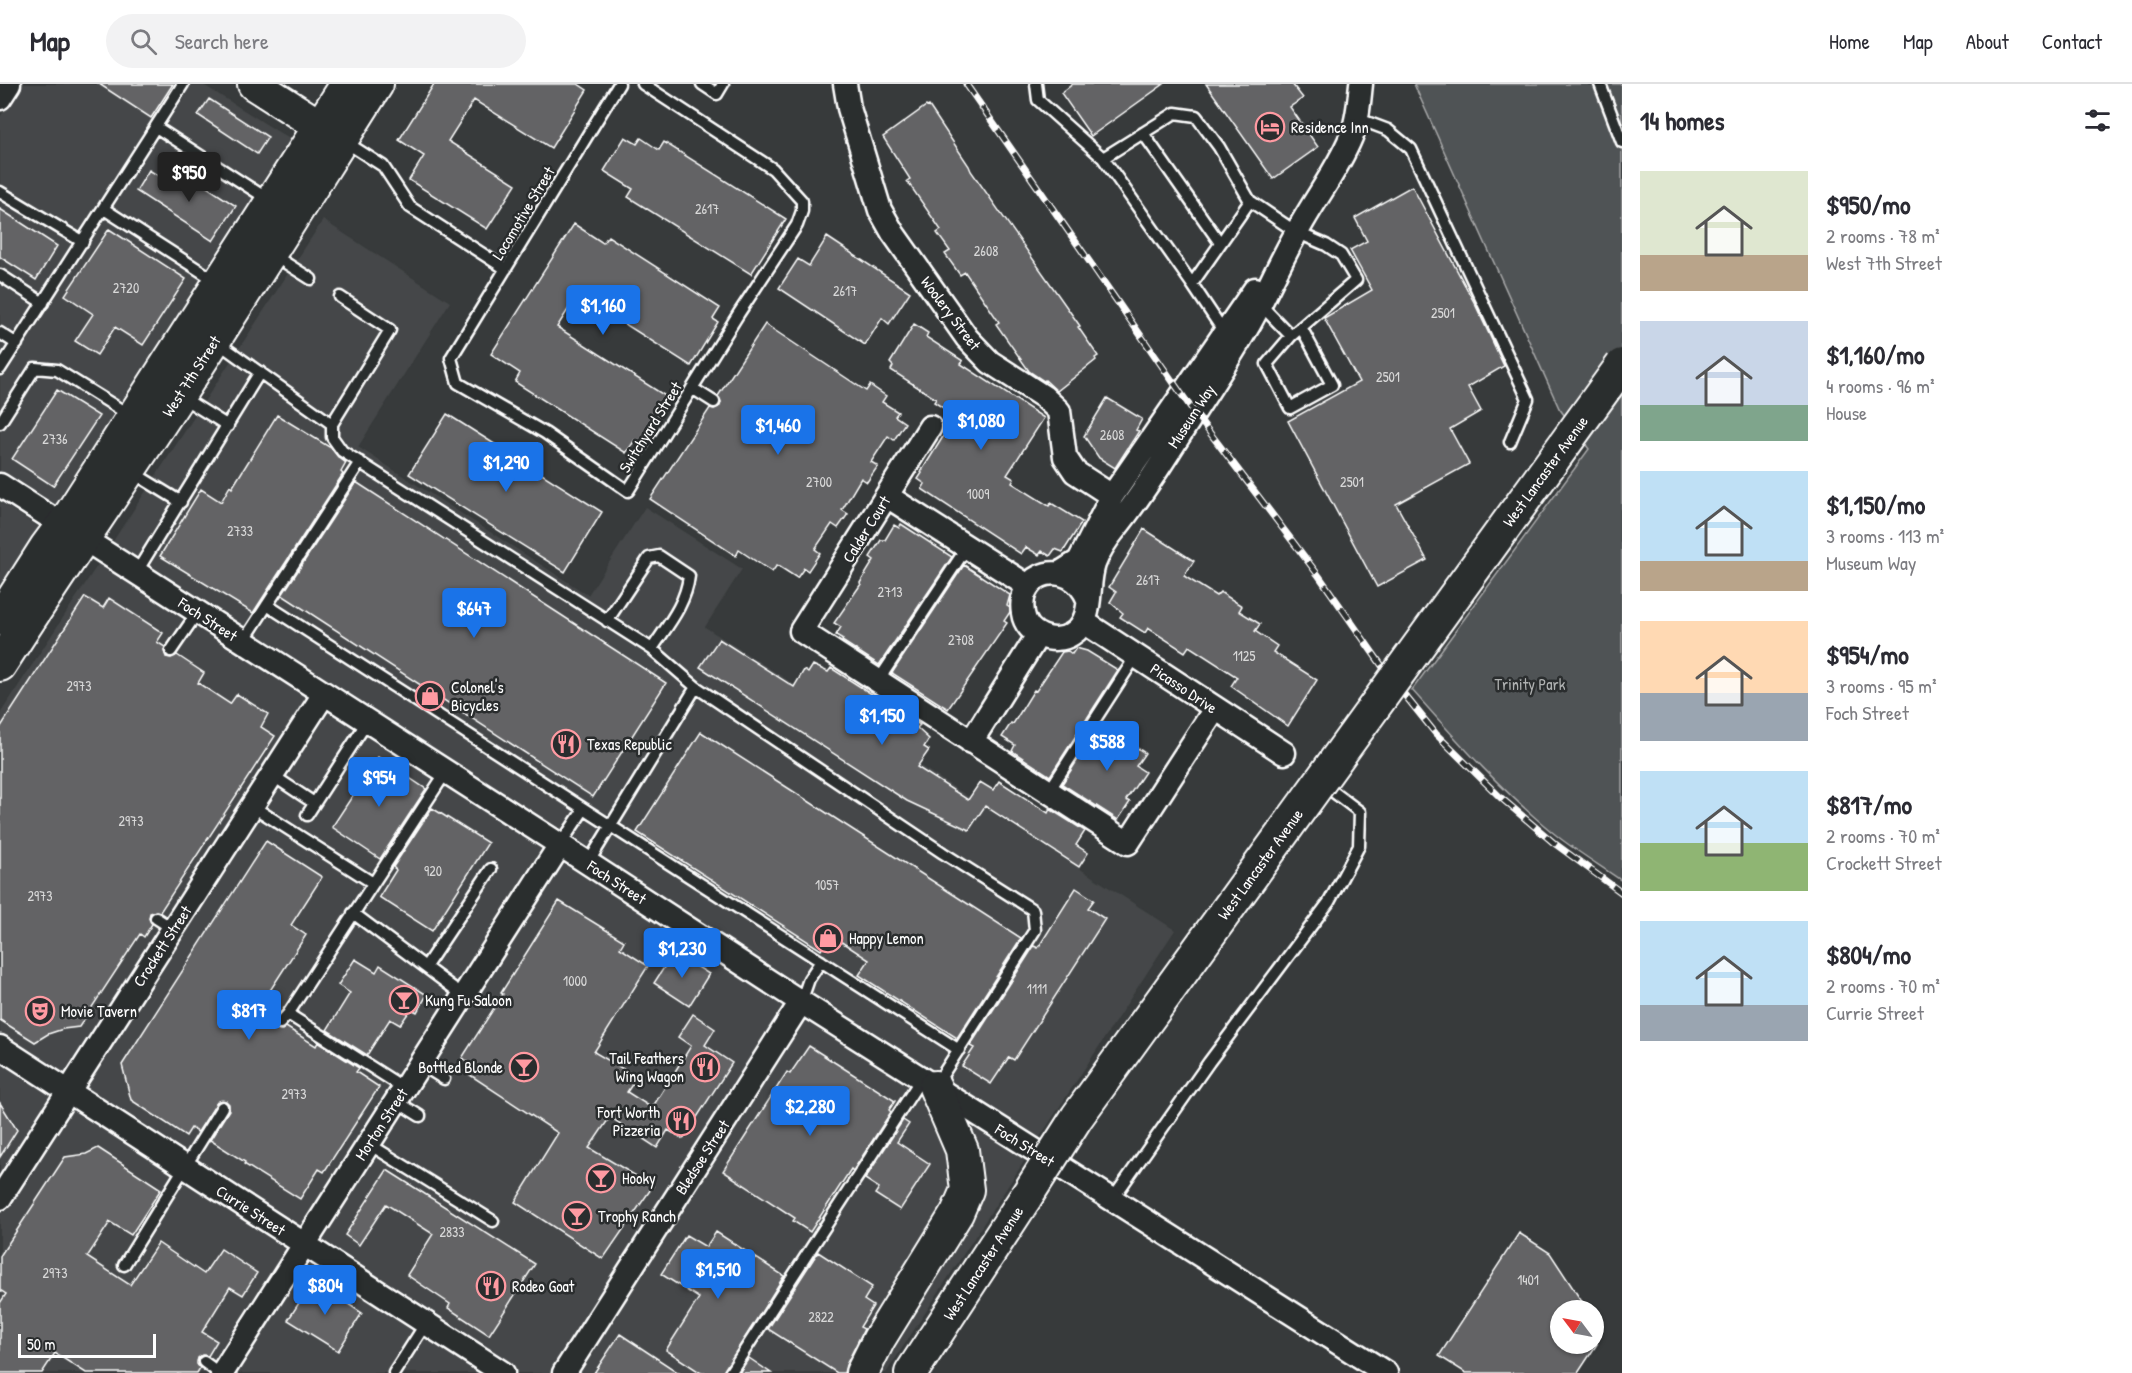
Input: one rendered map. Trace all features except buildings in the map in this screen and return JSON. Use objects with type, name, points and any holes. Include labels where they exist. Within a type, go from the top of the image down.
[{"type":"main road","points":[[254,84],[331,133]]},
{"type":"main road","name":"West 7th Street","points":[[0,619],[46,547],[73,533],[130,471],[269,253],[331,133],[347,84]]},
{"type":"main road","name":"West 7th Street","points":[[0,665],[67,561],[73,533],[134,417],[271,201],[377,84]]},
{"type":"main road","name":"West Lancaster Avenue","points":[[911,1373],[1077,1117],[1622,365]]},
{"type":"main road","points":[[862,1373],[879,1339],[957,1213],[967,1190],[962,1150],[928,1083]]},
{"type":"street","points":[[0,98],[9,84]]},
{"type":"street","name":"Woolery Street","points":[[845,84],[849,108],[880,210],[893,233],[967,338],[990,362],[1044,397],[1059,411],[1065,457],[1075,472],[1112,496]]},
{"type":"street","name":"Museum Way","points":[[1088,599],[1094,565],[1102,545],[1139,498],[1194,412],[1260,304],[1296,232],[1342,155],[1352,135],[1361,84]]},
{"type":"street","name":"Museum Way","points":[[1059,573],[1079,561],[1112,496],[1224,332],[1296,232]]},
{"type":"street","name":"Calder Court","points":[[878,681],[801,631],[930,428]]},
{"type":"street","name":"Foch Street","points":[[0,485],[1378,1371]]},
{"type":"street","points":[[887,496],[1028,586]]},
{"type":"street","points":[[1054,573],[1076,580],[1088,599],[1089,612],[1084,622],[1073,634],[1063,638],[1051,639],[1038,635],[1028,625],[1023,615],[1022,601],[1028,586],[1035,578],[1054,573]]},
{"type":"street","name":"Picasso Drive","points":[[1084,622],[1284,753]]},
{"type":"street","points":[[971,742],[1038,635]]},
{"type":"street","points":[[878,681],[1128,843],[1215,709]]},
{"type":"street","name":"Crockett Street","points":[[0,1198],[69,1091],[165,923],[252,806],[324,694]]},
{"type":"street","name":"Morton Street","points":[[215,1369],[304,1244],[560,845]]},
{"type":"street","name":"Bledsoe Street","points":[[564,1373],[801,1002]]},
{"type":"street","name":"Currie Street","points":[[0,1047],[503,1373]]},
{"type":"lane","points":[[0,369],[183,84]]},
{"type":"lane","name":"Locomotive Street","points":[[451,358],[619,84]]},
{"type":"lane","name":"Switchyard Street","points":[[451,358],[458,383],[545,433],[628,491],[797,225],[802,211],[802,201],[790,185],[773,169],[643,84]]},
{"type":"lane","points":[[702,84],[717,94],[723,84]]},
{"type":"lane","points":[[1036,84],[1038,100],[1102,158],[1224,332]]},
{"type":"lane","points":[[1600,84],[1622,142]]},
{"type":"lane","points":[[1102,158],[1175,112],[1196,116],[1219,147],[1250,201],[1296,232],[1326,245],[1341,255],[1356,280],[1301,327],[1291,336],[1268,364],[1290,408],[1332,385],[1301,327]]},
{"type":"lane","points":[[1356,118],[1388,130],[1411,149],[1465,261],[1528,399],[1510,442]]},
{"type":"lane","points":[[156,127],[271,201]]},
{"type":"lane","points":[[331,133],[383,166],[410,207],[506,269]]},
{"type":"lane","points":[[1143,133],[1220,243]]},
{"type":"lane","points":[[0,192],[83,242]]},
{"type":"lane","points":[[1192,284],[1250,201]]},
{"type":"lane","points":[[104,209],[219,283]]},
{"type":"lane","points":[[269,253],[310,279]]},
{"type":"lane","points":[[0,275],[43,303]]},
{"type":"lane","points":[[340,297],[390,330],[332,424],[332,437],[342,451],[652,649],[696,687],[943,853],[1033,910],[1035,930],[959,1050],[928,1083],[730,1373]]},
{"type":"lane","points":[[1260,304],[1291,336]]},
{"type":"lane","points":[[0,333],[16,344]]},
{"type":"lane","points":[[214,340],[332,424]]},
{"type":"lane","points":[[0,423],[35,368],[57,370],[134,417]]},
{"type":"lane","points":[[136,573],[260,372]]},
{"type":"lane","points":[[692,388],[714,402]]},
{"type":"lane","points":[[179,395],[228,426]]},
{"type":"lane","points":[[243,642],[360,462]]},
{"type":"lane","points":[[130,471],[180,502]]},
{"type":"lane","points":[[878,681],[967,547]]},
{"type":"lane","points":[[607,621],[649,558],[659,556],[672,563],[689,576],[688,588],[678,610],[652,649]]},
{"type":"lane","points":[[267,605],[959,1050]]},
{"type":"lane","points":[[171,651],[197,613]]},
{"type":"lane","points":[[1049,791],[1136,656]]},
{"type":"lane","points":[[588,863],[696,687]]},
{"type":"lane","points":[[307,815],[367,722]]},
{"type":"lane","points":[[280,1023],[446,772]]},
{"type":"lane","points":[[272,775],[314,803]]},
{"type":"lane","points":[[1112,1200],[1209,1062],[1329,902],[1359,846],[1360,812],[1320,782]]},
{"type":"lane","points":[[252,806],[373,883]]},
{"type":"lane","points":[[560,845],[584,809]]},
{"type":"lane","points":[[426,966],[491,869]]},
{"type":"lane","points":[[353,913],[464,996]]},
{"type":"lane","points":[[801,1002],[809,980],[821,961]]},
{"type":"lane","points":[[288,1014],[400,1094],[420,1116]]},
{"type":"lane","points":[[420,1064],[444,1079]]},
{"type":"lane","points":[[124,1264],[222,1107]]},
{"type":"lane","points":[[369,1144],[493,1221]]},
{"type":"lane","points":[[394,1373],[426,1323]]},
{"type":"shaded area","points":[[22,84],[202,84],[296,143],[59,510],[0,473],[0,117]]},
{"type":"shaded area","points":[[323,220],[450,302],[358,447],[588,595],[645,507],[742,569],[705,627],[1175,930],[886,1373],[0,1373],[0,714]]},
{"type":"shaded area","points":[[0,502],[45,531],[0,601]]},
{"type":"green space","name":"Trinity Park","points":[[1414,84],[1622,84],[1622,881],[1561,839],[1521,805],[1465,749],[1412,690],[1589,449],[1559,408]]},
{"type":"railway","points":[[966,84],[1194,412],[1319,576],[1387,673],[1436,734],[1500,797],[1554,843],[1622,893]]},
{"type":"place","name":"Residence Inn","points":[[1270,127]]},
{"type":"place","name":"Colonel's Bicycles","points":[[430,696]]},
{"type":"place","name":"Texas Republic","points":[[566,744]]},
{"type":"place","name":"Happy Lemon","points":[[828,938]]},
{"type":"place","name":"Kung Fu Saloon","points":[[404,1000]]},
{"type":"place","name":"Movie Tavern","points":[[40,1011]]},
{"type":"place","name":"Bottled Blonde","points":[[524,1067]]},
{"type":"place","name":"Tail Feathers Wing Wagon","points":[[705,1067]]},
{"type":"place","name":"Fort Worth Pizzeria","points":[[681,1121]]},
{"type":"place","name":"Hooky","points":[[601,1178]]},
{"type":"place","name":"Trophy Ranch","points":[[577,1216]]},
{"type":"place","name":"Rodeo Goat","points":[[491,1286]]}]
